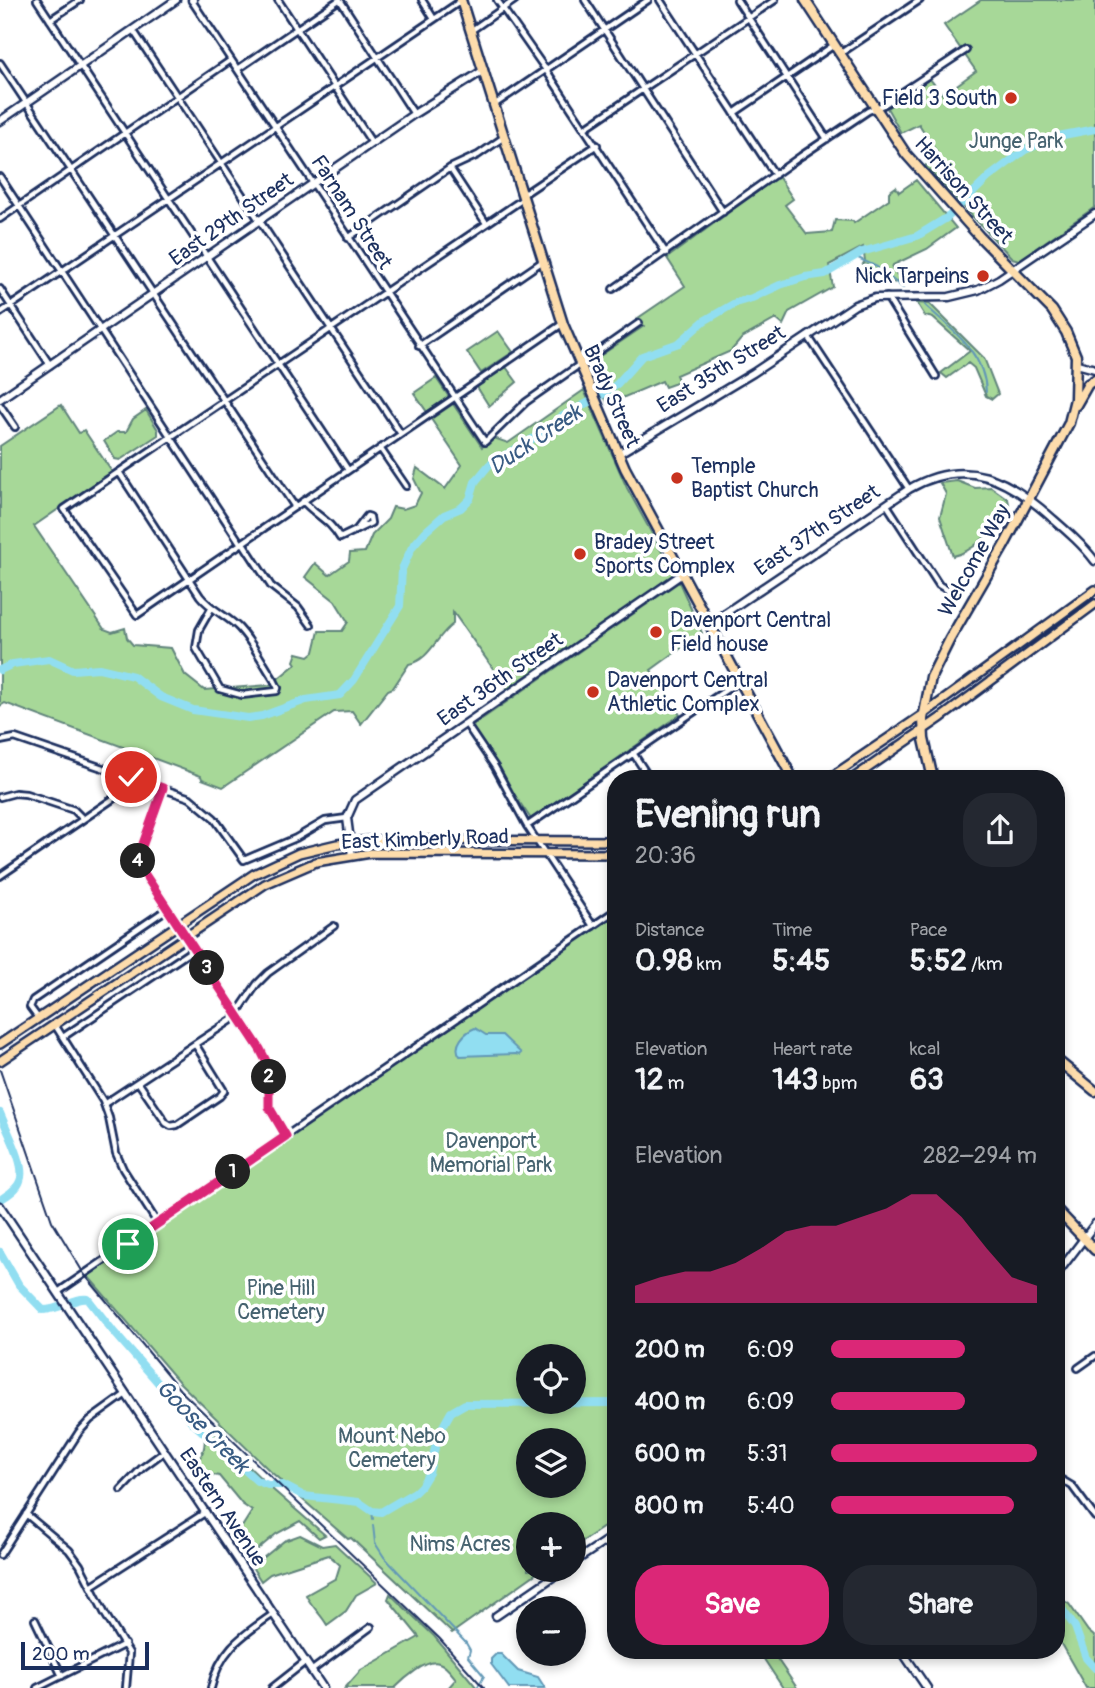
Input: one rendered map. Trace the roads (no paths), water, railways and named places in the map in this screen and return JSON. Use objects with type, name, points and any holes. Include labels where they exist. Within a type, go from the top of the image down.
[{"type":"highway","name":"Brady Street","points":[[461,0],[563,324],[587,384],[618,454],[788,770]]},
{"type":"highway","name":"Harrison Street","points":[[807,1],[906,154],[1059,320],[1072,344],[1077,364]]},
{"type":"highway","name":"Welcome Way","points":[[931,770],[924,729],[928,688],[938,661],[1061,440],[1072,410],[1077,364]]},
{"type":"highway","points":[[1072,410],[1088,384],[1095,380]]},
{"type":"highway","points":[[1065,1067],[1095,1091]]},
{"type":"highway","points":[[1065,1218],[1095,1250]]},
{"type":"main road","points":[[841,770],[924,714],[1095,590]]},
{"type":"main road","points":[[865,770],[1095,604]]},
{"type":"main road","name":"East Kimberly Road","points":[[0,1044],[237,884],[284,859],[319,847],[393,839],[607,841]]},
{"type":"main road","name":"East Kimberly Road","points":[[0,1061],[249,894],[281,876],[316,862],[371,853],[607,854]]},
{"type":"street","points":[[37,0],[348,470]]},
{"type":"street","points":[[51,20],[80,0]]},
{"type":"street","points":[[0,121],[176,0]]},
{"type":"street","name":"Farnam Street","points":[[192,0],[485,442],[526,402],[579,364]]},
{"type":"street","points":[[278,0],[372,143]]},
{"type":"street","points":[[237,69],[339,0],[414,114]]},
{"type":"street","points":[[422,0],[434,19]]},
{"type":"street","points":[[0,313],[461,0]]},
{"type":"street","points":[[497,0],[597,145],[666,253]]},
{"type":"street","points":[[472,30],[515,0]]},
{"type":"street","points":[[585,0],[723,212]]},
{"type":"street","points":[[494,105],[648,0]]},
{"type":"street","points":[[660,0],[775,175]]},
{"type":"street","points":[[737,0],[827,139]]},
{"type":"street","points":[[585,128],[775,0]]},
{"type":"street","points":[[840,54],[920,0]]},
{"type":"street","points":[[133,30],[401,434]]},
{"type":"street","points":[[734,113],[834,45]]},
{"type":"street","points":[[613,289],[827,139],[966,50]]},
{"type":"street","points":[[0,219],[231,60]]},
{"type":"street","points":[[0,63],[295,506]]},
{"type":"street","name":"East 29th Street","points":[[0,399],[414,114],[484,70]]},
{"type":"street","points":[[348,238],[450,168],[478,155],[505,137]]},
{"type":"street","points":[[563,324],[137,615],[64,509],[597,145]]},
{"type":"street","points":[[450,168],[486,223]]},
{"type":"street","points":[[0,177],[271,586],[298,607],[311,625]]},
{"type":"street","name":"East 35th Street","points":[[618,454],[753,373],[855,304],[886,296],[957,296],[984,287],[1095,214]]},
{"type":"street","points":[[419,346],[543,261]]},
{"type":"street","points":[[0,289],[50,365]]},
{"type":"street","points":[[886,296],[936,376]]},
{"type":"street","points":[[579,364],[639,323]]},
{"type":"street","points":[[807,335],[909,489]]},
{"type":"street","points":[[1077,364],[1095,367]]},
{"type":"street","points":[[0,405],[15,427]]},
{"type":"street","points":[[380,448],[405,486]]},
{"type":"street","points":[[119,472],[211,609],[237,626],[246,636],[278,688],[275,692],[234,694],[219,689],[196,648],[201,627],[211,609]]},
{"type":"street","name":"East 37th Street","points":[[709,625],[909,489],[950,473],[980,474],[1005,483],[1029,498],[1082,545],[1095,561]]},
{"type":"street","points":[[303,501],[312,512],[329,521],[340,538],[357,529]]},
{"type":"street","points":[[886,504],[939,585],[948,591]]},
{"type":"street","name":"East 36th Street","points":[[346,818],[355,800],[682,574]]},
{"type":"street","points":[[990,666],[997,676]]},
{"type":"street","points":[[608,770],[740,680]]},
{"type":"street","points":[[466,724],[495,767],[527,826],[593,926]]},
{"type":"street","points":[[0,741],[15,738],[190,798],[217,821],[241,858],[246,860],[334,818],[346,818],[352,856]]},
{"type":"street","points":[[633,753],[644,770]]},
{"type":"street","points":[[527,826],[607,771]]},
{"type":"street","points":[[0,876],[126,790],[131,777]]},
{"type":"street","points":[[163,788],[138,859],[141,869],[260,1049],[267,1063],[269,1107],[286,1136]]},
{"type":"street","points":[[0,797],[20,792],[74,810],[83,820]]},
{"type":"street","points":[[38,1018],[32,1011],[31,1003],[167,909]]},
{"type":"street","points":[[58,1292],[607,916]]},
{"type":"street","points":[[104,1104],[233,1019],[268,973],[334,926]]},
{"type":"street","points":[[63,1037],[194,948]]},
{"type":"street","points":[[54,1024],[104,1104],[116,1153],[123,1169],[158,1224]]},
{"type":"street","points":[[138,1082],[171,1126],[186,1119],[224,1091],[195,1044]]},
{"type":"street","name":"Eastern Avenue","points":[[1,1208],[323,1688]]},
{"type":"street","points":[[1065,1263],[1095,1224]]},
{"type":"street","points":[[1078,1368],[1095,1356]]},
{"type":"street","points":[[0,1555],[79,1432],[90,1420],[126,1394]]},
{"type":"street","points":[[121,1490],[142,1468],[165,1451]]},
{"type":"street","points":[[1065,1482],[1073,1487],[1095,1517]]},
{"type":"street","points":[[91,1586],[206,1512]]},
{"type":"street","points":[[26,1514],[69,1550],[125,1644],[130,1661],[126,1688]]},
{"type":"street","points":[[586,1554],[607,1540]]},
{"type":"street","points":[[496,1616],[546,1582]]},
{"type":"street","points":[[211,1688],[221,1658],[229,1648],[273,1614]]},
{"type":"street","points":[[35,1620],[62,1676]]},
{"type":"street","points":[[312,1671],[371,1627]]},
{"type":"street","points":[[37,1688],[125,1644]]},
{"type":"street","points":[[907,1659],[927,1688]]},
{"type":"street","points":[[272,1688],[306,1662]]},
{"type":"water","points":[[475,1028],[486,1035],[502,1035],[521,1053],[460,1056],[459,1043]]},
{"type":"water","points":[[496,1654],[501,1654],[518,1671],[538,1677],[545,1688],[509,1688],[491,1664],[491,1659]]},
{"type":"waterway","name":"Duck Creek","points":[[0,670],[13,664],[49,659],[73,670],[99,668],[133,676],[161,697],[193,710],[248,718],[262,716],[306,700],[340,695],[354,680],[400,606],[402,569],[412,547],[444,515],[461,508],[470,499],[475,482],[489,465],[544,432],[561,417],[602,395],[617,384],[642,356],[679,343],[704,321],[735,303],[780,285],[825,274],[862,252],[917,236],[948,217],[989,177],[1025,150],[1058,136],[1095,129]]},
{"type":"waterway","points":[[856,257],[877,267],[903,288]]},
{"type":"waterway","points":[[925,305],[956,333],[973,354],[980,365],[986,392]]},
{"type":"waterway","name":"Goose Creek","points":[[0,1113],[21,1166],[17,1187],[0,1200]]},
{"type":"waterway","name":"Goose Creek","points":[[0,1252],[19,1285],[43,1310],[88,1299],[193,1423],[257,1481],[268,1485],[283,1485],[304,1496],[359,1502],[372,1511],[381,1512],[421,1486],[429,1473],[438,1435],[451,1412],[465,1404],[607,1403]]},
{"type":"waterway","name":"Goose Creek","points":[[372,1511],[373,1519]]},
{"type":"waterway","points":[[373,1525],[375,1543],[384,1557],[466,1643],[470,1650],[468,1657],[484,1676],[477,1688]]},
{"type":"waterway","name":"Goose Creek","points":[[1065,1613],[1075,1627],[1086,1658],[1095,1668]]},
{"type":"railway","points":[[0,1070],[52,1221],[84,1274],[180,1390],[439,1638],[484,1688]]},
{"type":"place","name":"Field 3 South","points":[[1011,98]]},
{"type":"place","name":"Nick Tarpeins","points":[[983,276]]},
{"type":"place","name":"Temple Baptist Church","points":[[677,478]]},
{"type":"place","name":"Bradey Street Sports Complex","points":[[580,554]]},
{"type":"place","name":"Davenport Central Field house","points":[[656,632]]},
{"type":"place","name":"Davenport Central Athletic Complex","points":[[593,692]]},
{"type":"park label","name":"Junge Park","points":[[1016,141]]},
{"type":"park label","name":"Davenport Memorial Park","points":[[491,1153]]},
{"type":"park label","name":"Pine Hill Cemetery","points":[[281,1300]]},
{"type":"park label","name":"Mount Nebo Cemetery","points":[[392,1448]]},
{"type":"park label","name":"Nims Acres","points":[[460,1544]]}]
